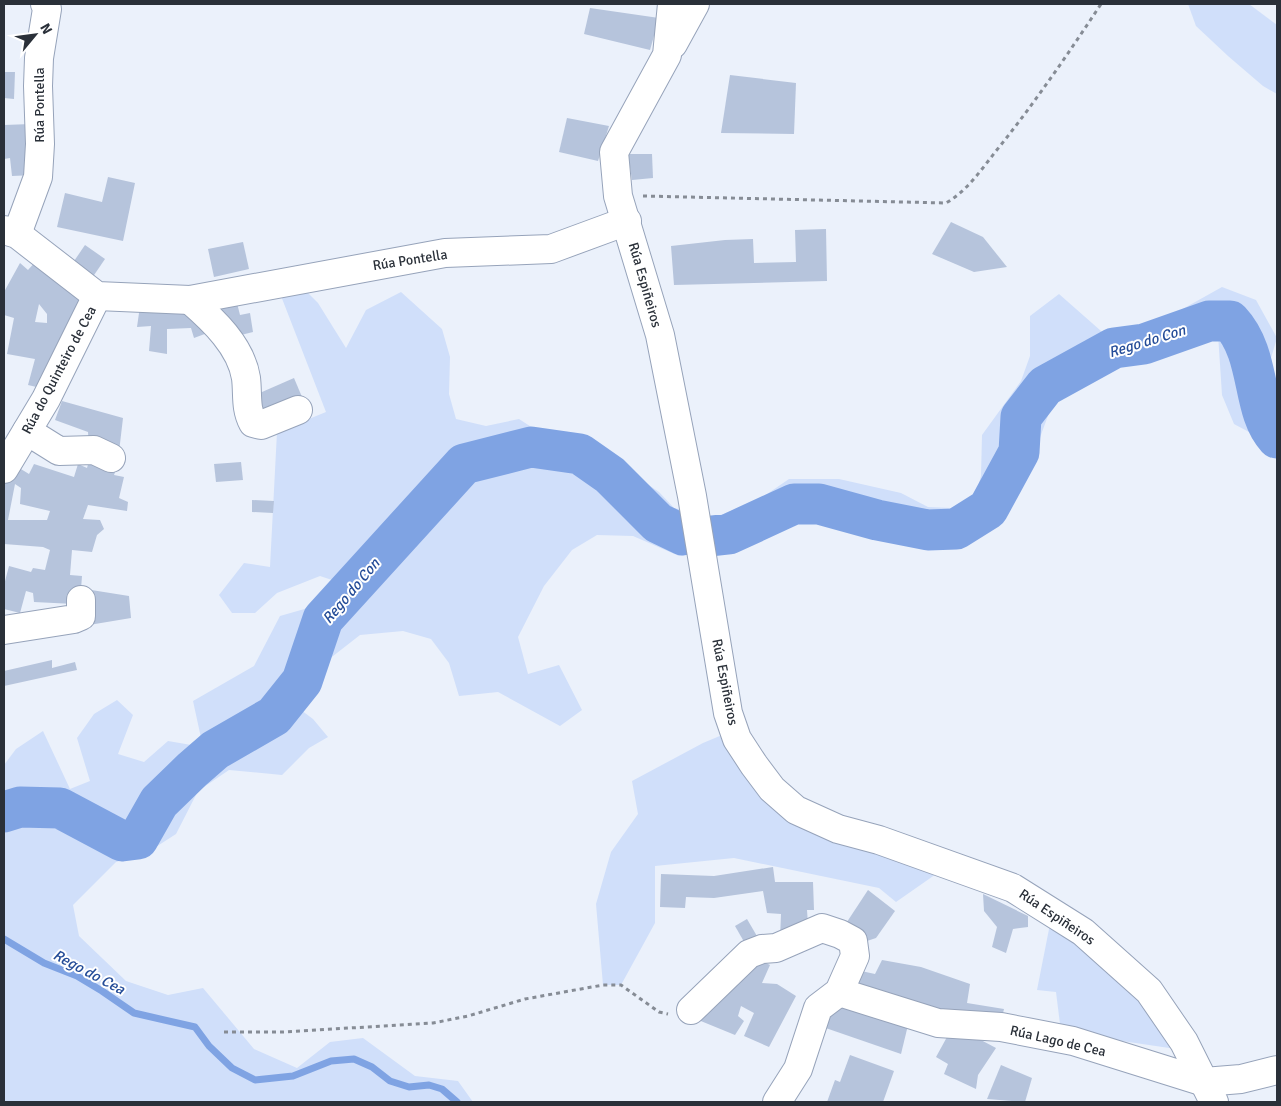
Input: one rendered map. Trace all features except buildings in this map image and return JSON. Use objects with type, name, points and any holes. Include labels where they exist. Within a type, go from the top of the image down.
[{"type":"street","name":"Rúa Pontella","points":[[46,4],[47,9],[39,58],[40,144],[38,177],[10,232],[98,296],[190,300],[445,253],[552,249],[622,209]]},
{"type":"street","name":"Rúa Espiñeiros","points":[[667,55],[672,4]]},
{"type":"street","name":"Rúa Espiñeiros","points":[[695,4],[614,152],[622,209],[660,335],[692,496],[728,713],[737,739],[772,789],[796,810],[838,829],[879,840],[1013,888],[1083,932],[1149,991],[1184,1042],[1209,1092]]},
{"type":"street","name":"Rúa do Quinteiro de Cea","points":[[4,469],[46,399],[98,296]]},
{"type":"street","points":[[190,300],[218,325],[236,352],[246,376],[248,413],[253,423],[262,425],[298,410]]},
{"type":"street","points":[[27,431],[59,451],[94,450],[111,458]]},
{"type":"street","points":[[4,630],[74,619],[81,616],[81,600]]},
{"type":"street","points":[[690,1010],[749,954],[776,948],[822,928],[853,941],[856,956],[839,992],[818,1008],[798,1069],[784,1099]]},
{"type":"street","name":"Rúa Lago de Cea","points":[[839,992],[938,1023],[1001,1027],[1073,1041],[1209,1092],[1241,1079],[1277,1070]]},
{"type":"path","points":[[622,209],[668,195],[946,203],[960,195],[1010,133],[1051,80],[1101,4]]},
{"type":"path","points":[[224,1032],[282,1032],[433,1023],[468,1016],[525,999],[603,984],[620,985],[659,1012],[669,1014],[690,1010]]},
{"type":"shaded area","points":[[1188,4],[1249,4],[1277,25],[1277,94],[1263,86],[1196,26]]},
{"type":"shaded area","points":[[276,283],[298,283],[318,303],[346,348],[366,310],[401,292],[442,329],[450,357],[449,394],[456,419],[486,426],[519,419],[553,441],[591,446],[659,492],[674,508],[715,517],[757,501],[789,479],[839,479],[901,493],[928,507],[951,508],[975,497],[981,476],[982,435],[1021,381],[1030,356],[1030,316],[1059,294],[1109,338],[1154,325],[1222,287],[1256,300],[1277,338],[1271,358],[1274,385],[1277,389],[1277,447],[1234,424],[1222,395],[1218,334],[1122,364],[1074,382],[1049,413],[1031,462],[1011,498],[994,519],[945,541],[810,514],[732,547],[679,556],[633,536],[597,535],[572,550],[544,586],[518,637],[528,674],[559,665],[582,710],[560,726],[498,692],[459,696],[449,663],[431,639],[403,631],[360,635],[328,660],[316,687],[301,710],[313,719],[328,737],[309,748],[282,775],[229,770],[198,791],[176,834],[145,854],[116,862],[73,905],[79,936],[126,981],[168,995],[203,988],[254,1049],[297,1068],[330,1042],[363,1038],[415,1076],[458,1081],[473,1102],[4,1102],[4,765],[16,749],[43,731],[70,789],[90,781],[77,738],[94,714],[117,700],[133,715],[118,754],[144,762],[168,741],[203,747],[193,701],[254,666],[280,616],[322,604],[335,581],[320,576],[277,593],[255,613],[232,613],[219,595],[244,563],[270,567],[277,432],[326,412]]},
{"type":"shaded area","points":[[734,730],[772,789],[949,865],[896,902],[879,888],[734,858],[655,866],[655,923],[621,985],[603,985],[596,904],[611,852],[638,814],[632,781],[703,743]]},
{"type":"shaded area","points":[[1050,924],[1149,991],[1176,1049],[1061,1032],[1056,992],[1037,990]]},
{"type":"waterway","name":"Rego do Con","points":[[711,536],[729,534],[794,504],[819,504],[877,520],[928,530],[956,529],[988,509],[1019,452],[1021,417],[1045,386],[1114,348],[1144,344],[1209,321],[1230,321],[1240,335],[1252,366],[1263,413],[1277,438]]},
{"type":"waterway","name":"Rego do Con","points":[[4,812],[20,807],[60,808],[122,841],[138,839],[159,802],[192,770],[215,750],[274,716],[302,681],[323,619],[464,464],[531,447],[580,454],[610,475],[658,523],[683,535]]},
{"type":"waterway","name":"Rego do Cea","points":[[4,939],[44,963],[77,976],[134,1013],[195,1027],[209,1046],[232,1068],[255,1080],[293,1076],[331,1061],[354,1059],[372,1067],[390,1081],[409,1087],[429,1085],[442,1089],[457,1102]]}]
